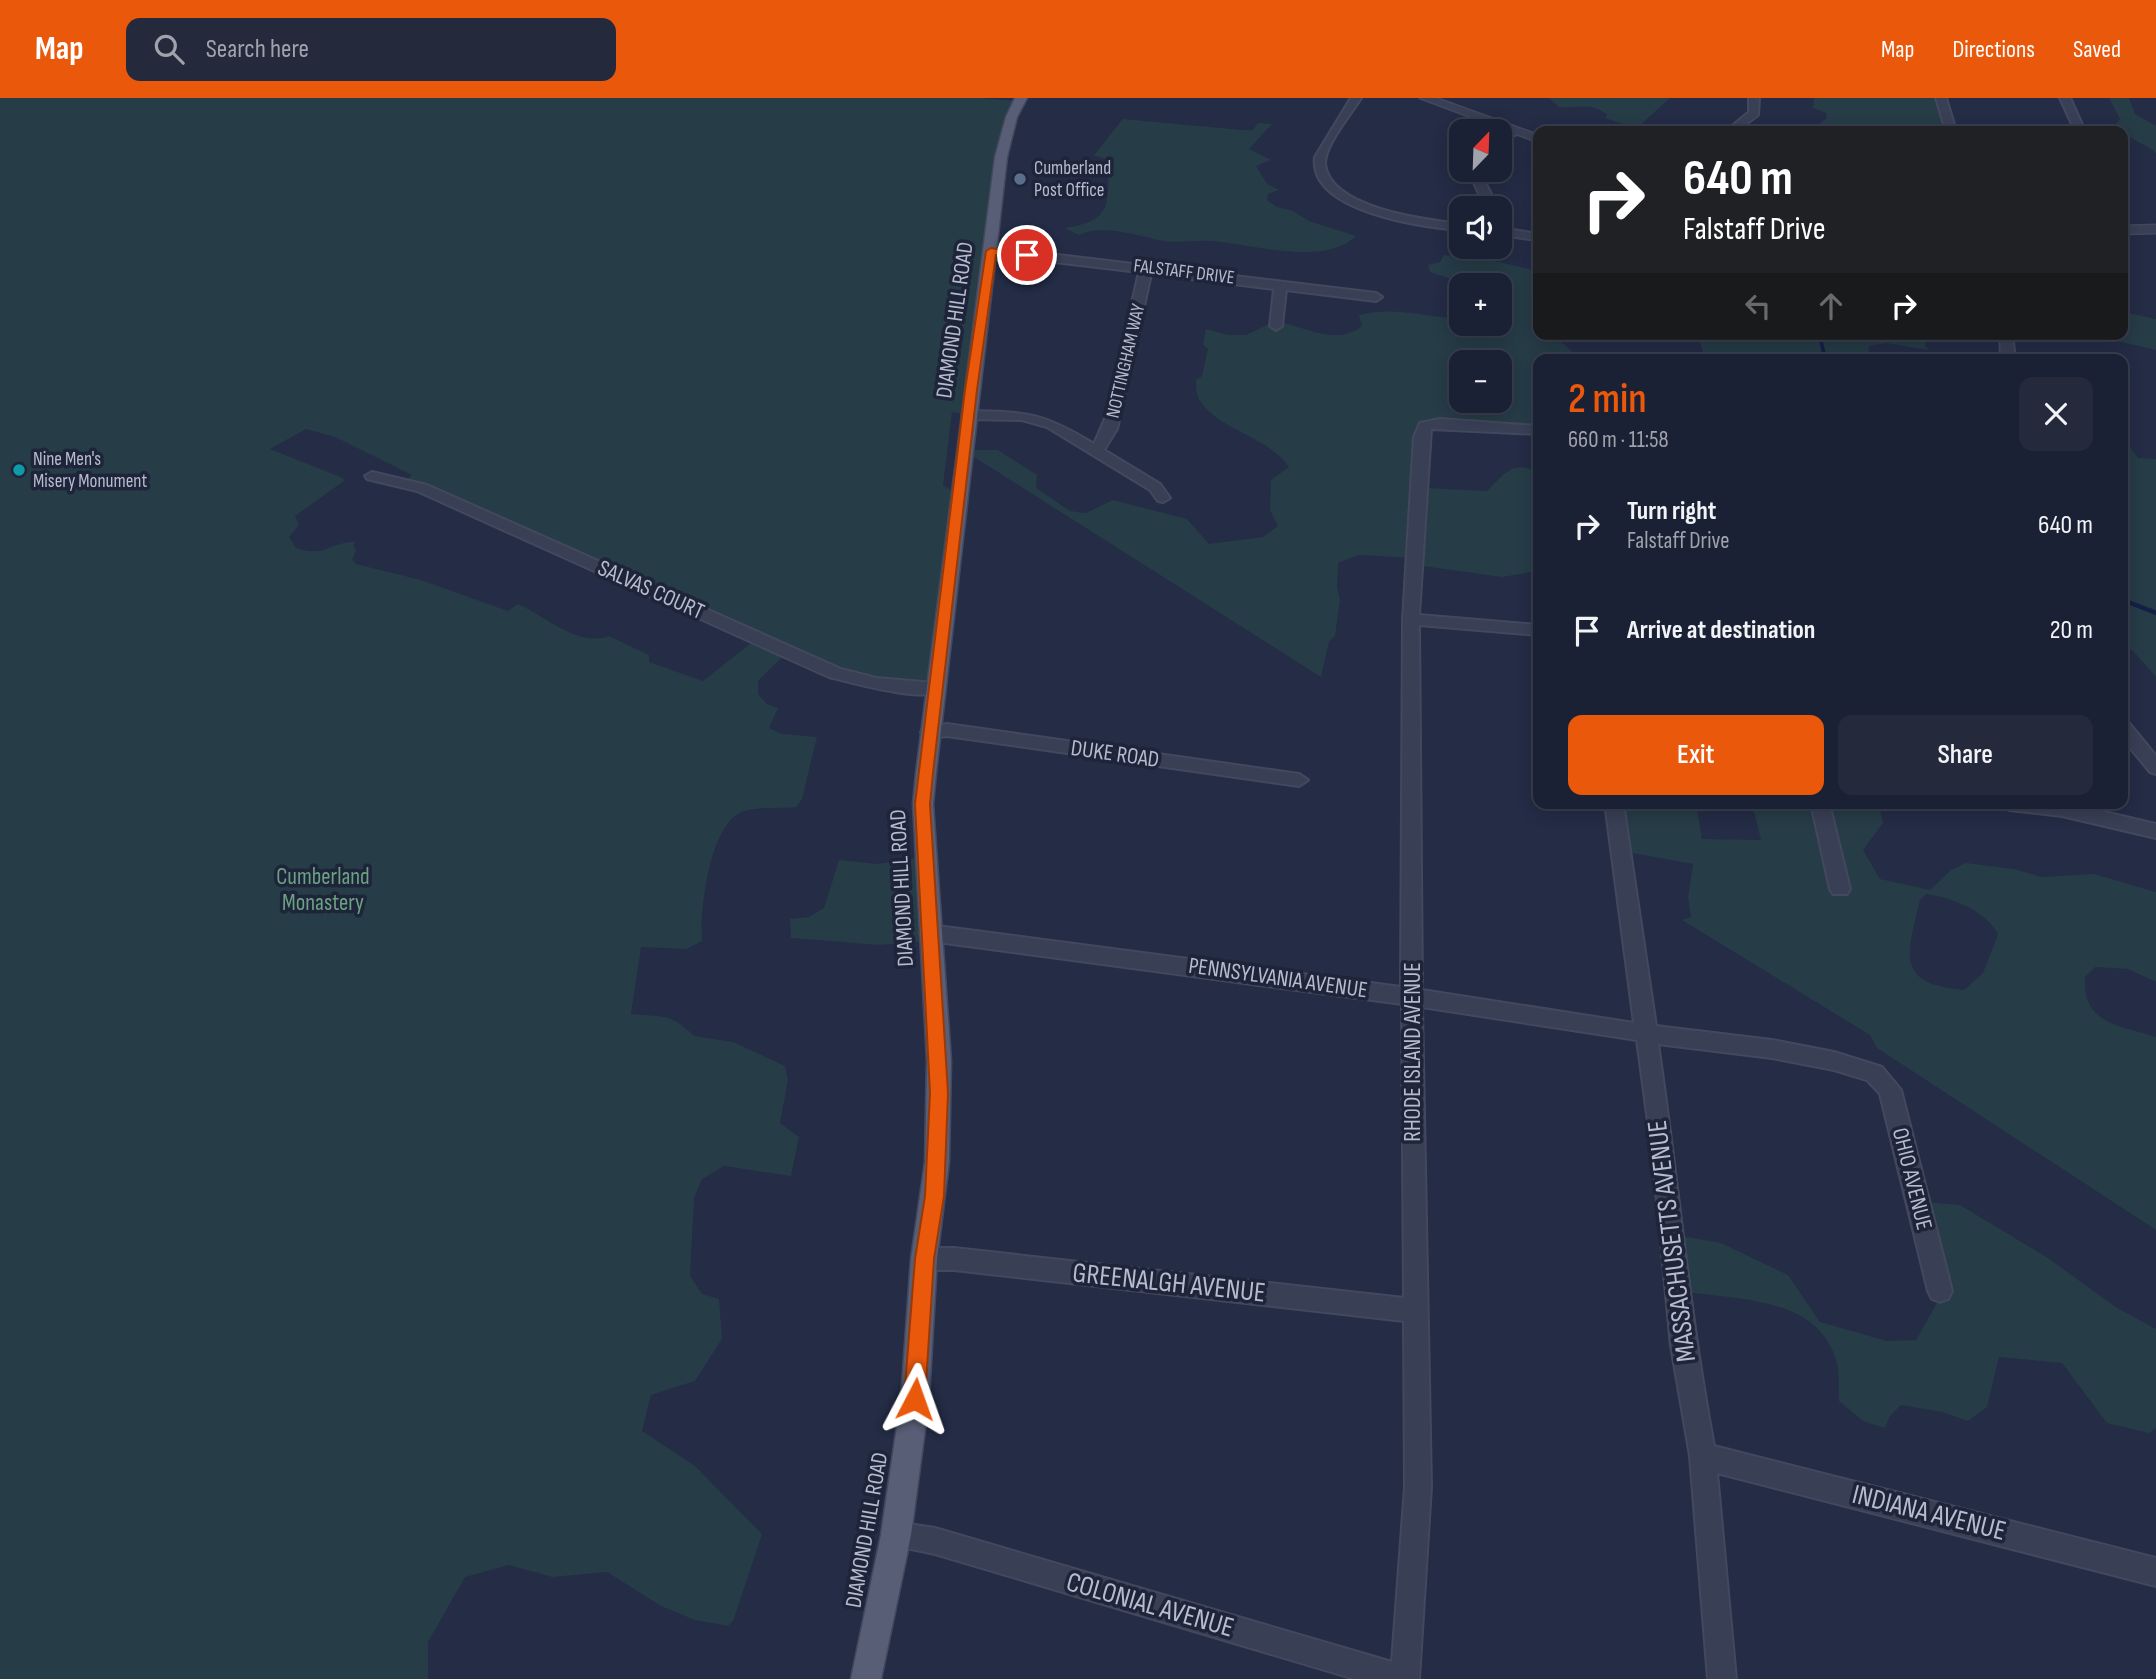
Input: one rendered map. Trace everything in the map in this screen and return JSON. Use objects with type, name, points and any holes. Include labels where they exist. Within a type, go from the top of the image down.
[{"type":"main road","name":"DIAMOND HILL ROAD","points":[[866,1679],[896,1535],[915,1399],[925,1259],[934,1196],[939,1093],[923,804],[930,732],[1003,142],[1021,98]]},
{"type":"street","points":[[1356,98],[1323,151],[1320,164],[1329,182],[1347,197],[1370,209],[1398,218],[1449,225]]},
{"type":"street","points":[[1426,98],[1533,137]]},
{"type":"street","points":[[1737,126],[1754,113],[1754,98]]},
{"type":"street","points":[[1941,98],[1949,126]]},
{"type":"street","points":[[2065,98],[2078,126]]},
{"type":"street","points":[[2128,227],[2156,229]]},
{"type":"street","points":[[1512,234],[1533,236]]},
{"type":"street","name":"FALSTAFF DRIVE","points":[[991,251],[1376,297]]},
{"type":"street","name":"NOTTINGHAM WAY","points":[[1097,450],[1110,429],[1146,268]]},
{"type":"street","points":[[1276,326],[1281,284]]},
{"type":"street","points":[[969,415],[1038,419],[1097,450],[1155,487],[1163,498]]},
{"type":"street","name":"RHODE ISLAND AVENUE","points":[[1404,1679],[1418,1487],[1414,1311],[1414,998],[1410,863],[1411,619],[1421,437],[1425,426],[1440,423],[1533,430]]},
{"type":"street","name":"SALVAS COURT","points":[[372,476],[422,488],[835,673],[876,684],[935,688]]},
{"type":"street","points":[[1411,619],[1533,630]]},
{"type":"street","name":"DUKE ROAD","points":[[930,732],[947,730],[1299,780]]},
{"type":"street","points":[[2128,733],[2156,768]]},
{"type":"street","name":"MASSACHUSETTS AVENUE","points":[[1615,809],[1664,1159],[1684,1346],[1703,1456],[1723,1679]]},
{"type":"street","points":[[1821,809],[1840,889]]},
{"type":"street","points":[[2062,809],[2156,831]]},
{"type":"street","name":"PENNSYLVANIA AVENUE","points":[[930,933],[1287,978],[1645,1033],[1772,1049],[1874,1073]]},
{"type":"street","name":"OHIO AVENUE","points":[[1874,1073],[1890,1090],[1940,1292]]},
{"type":"street","name":"GREENALGH AVENUE","points":[[925,1259],[967,1261],[1414,1311]]},
{"type":"street","name":"INDIANA AVENUE","points":[[1703,1456],[2156,1572]]},
{"type":"street","name":"COLONIAL AVENUE","points":[[896,1535],[935,1541],[1404,1679]]},
{"type":"green space","name":"Cumberland Monastery","points":[[0,98],[982,98],[1018,101],[1001,133],[997,151],[964,414],[952,412],[943,485],[955,492],[927,694],[865,687],[782,657],[758,681],[758,694],[767,704],[778,708],[769,728],[782,734],[817,737],[802,799],[796,807],[748,810],[731,820],[714,851],[709,870],[702,941],[686,949],[641,947],[631,1014],[672,1020],[694,1036],[733,1042],[785,1066],[788,1080],[780,1123],[799,1137],[791,1176],[724,1166],[702,1179],[694,1198],[690,1276],[702,1294],[719,1299],[722,1339],[695,1381],[651,1395],[642,1431],[695,1466],[762,1534],[733,1621],[728,1626],[695,1620],[661,1606],[607,1572],[552,1577],[509,1565],[465,1577],[428,1642],[428,1679],[0,1679]],"holes":[[[306,429],[335,437],[412,475],[401,486],[581,563],[751,643],[703,681],[649,662],[649,655],[609,636],[597,639],[573,634],[518,604],[508,611],[421,580],[356,564],[352,559],[356,551],[353,546],[355,542],[314,551],[296,548],[289,537],[299,525],[295,516],[344,481],[343,478],[270,449]]]},
{"type":"green space","points":[[1549,98],[1669,99],[1639,126],[1628,126],[1605,118],[1607,115],[1595,108],[1559,107]]},
{"type":"green space","points":[[1814,98],[1940,98],[1948,126],[1816,126],[1827,118],[1826,113],[1813,108]]},
{"type":"green space","points":[[2109,98],[2129,98],[2135,114],[2156,126],[2156,153],[2132,138],[2128,134],[2128,126],[2116,124],[2120,119]]},
{"type":"green space","points":[[1123,119],[1242,130],[1253,130],[1258,123],[1272,124],[1249,149],[1271,160],[1256,166],[1267,184],[1279,190],[1268,194],[1267,200],[1309,221],[1356,236],[1343,245],[1307,252],[1211,241],[1165,241],[1108,230],[1079,235],[1064,228],[1092,220],[1105,208],[1108,160],[1094,155]]},
{"type":"green space","points":[[1444,255],[1449,255],[1449,259],[1486,259],[1533,270],[1533,340],[1559,340],[1573,352],[1582,354],[1533,354],[1533,432],[1428,426],[1427,488],[1487,491],[1509,470],[1521,467],[1533,469],[1533,572],[1502,577],[1416,565],[1412,558],[1359,555],[1338,563],[1337,587],[1340,600],[1335,636],[1329,642],[1321,677],[963,450],[998,450],[1037,475],[1036,488],[1070,511],[1086,513],[1113,500],[1187,519],[1209,544],[1263,537],[1278,526],[1270,510],[1271,480],[1289,467],[1268,447],[1219,419],[1200,401],[1196,380],[1202,376],[1208,349],[1203,345],[1206,329],[1228,335],[1246,335],[1276,321],[1320,333],[1342,335],[1362,326],[1359,315],[1385,312],[1449,318],[1449,336],[1512,336],[1512,273],[1449,273],[1449,278],[1430,272],[1428,265],[1440,262]]},
{"type":"green space","points":[[2128,313],[2156,319],[2156,350],[2118,341],[2128,340]]},
{"type":"green space","points":[[1700,340],[1926,340],[1925,346],[1929,350],[1886,343],[1869,346],[1868,354],[1704,354]]},
{"type":"green space","points":[[2128,444],[2138,458],[2156,459],[2156,677],[2128,648]]},
{"type":"green space","points":[[1615,809],[1697,809],[1702,839],[1761,840],[1753,809],[1880,809],[1883,823],[1863,850],[1880,879],[1930,890],[1951,870],[1966,863],[2014,869],[2042,877],[2094,874],[2156,892],[2156,982],[2128,969],[2095,967],[2085,977],[2086,993],[2096,1013],[2116,1025],[2156,1037],[2156,1230],[1877,1048],[1870,1035],[1682,920],[1691,917],[1688,898],[1693,864],[1621,851]],"holes":[[[1926,894],[1957,902],[1985,918],[1998,934],[1983,973],[1964,990],[1941,987],[1925,981],[1916,973],[1911,963],[1910,950],[1920,900]]]},
{"type":"green space","points":[[918,858],[930,941],[879,945],[791,938],[790,919],[809,917],[824,908],[839,860],[877,864]]},
{"type":"green space","points":[[1914,1201],[1960,1205],[2048,1258],[2117,1308],[2156,1329],[2156,1428],[2149,1433],[2107,1423],[2062,1363],[1999,1357],[1987,1407],[1968,1421],[1942,1412],[1901,1405],[1890,1416],[1885,1428],[1863,1421],[1839,1401],[1837,1363],[1827,1341],[1813,1324],[1772,1305],[1679,1291],[1671,1234],[1721,1243],[1788,1275],[1820,1322],[1887,1341],[1916,1340],[1938,1301]]},
{"type":"waterway","points":[[1822,340],[1824,354]]},
{"type":"waterway","points":[[2128,602],[2156,613]]},
{"type":"place","name":"Cumberland Post Office","points":[[1020,179]]},
{"type":"place","name":"Nine Men's Misery Monument","points":[[19,470]]},
{"type":"route","points":[[915,1399],[925,1259],[937,1162],[939,1093],[923,804],[926,773],[953,533],[991,251],[1027,255]]}]
